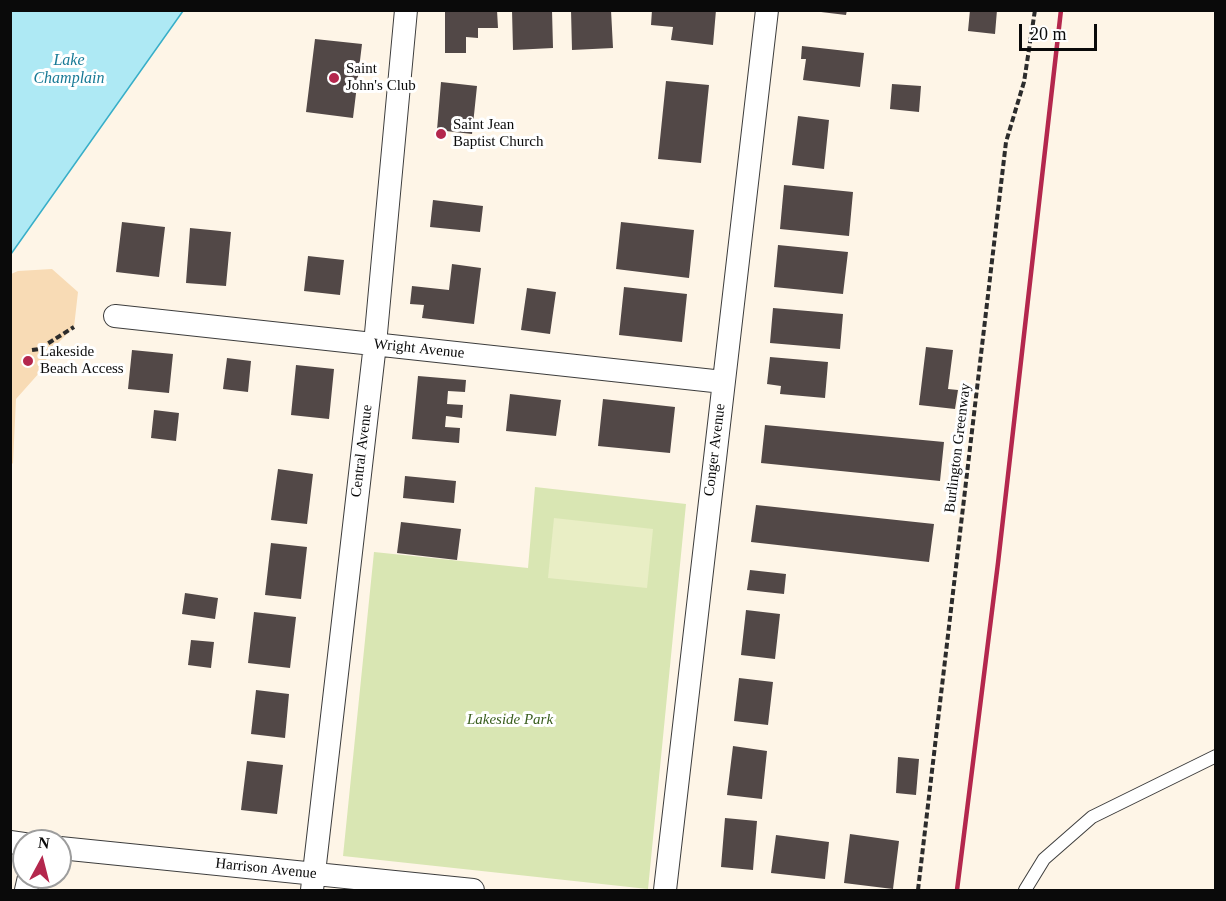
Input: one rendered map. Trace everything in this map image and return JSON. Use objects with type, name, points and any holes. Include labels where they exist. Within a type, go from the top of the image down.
[{"type":"street","name":"Central Avenue","points":[[313,882],[375,344],[406,10]]},
{"type":"street","name":"Conger Avenue","points":[[665,891],[767,10]]},
{"type":"street","name":"Wright Avenue","points":[[115,316],[723,382]]},
{"type":"street","name":"Harrison Avenue","points":[[72,850],[313,882],[473,891]]},
{"type":"lane","points":[[1025,891],[1044,859],[1092,817],[1215,756]]},
{"type":"path","name":"Burlington Greenway","points":[[918,891],[1006,142],[1024,82],[1035,10]]},
{"type":"path","points":[[32,350],[45,346],[74,327]]},
{"type":"green space","name":"Lakeside Park","points":[[535,487],[686,504],[648,889],[343,856],[374,552],[528,568]]},
{"type":"green space","points":[[554,518],[653,529],[647,588],[548,578]]},
{"type":"sand","name":"Lakeside Beach Access","points":[[52,269],[78,292],[74,327],[51,350],[40,372],[16,399],[13,463],[11,465],[11,274],[18,271]]},
{"type":"water","name":"Lake Champlain","points":[[10,11],[183,11],[11,254]]},
{"type":"building","points":[[445,10],[497,10],[498,28],[478,28],[478,38],[466,37],[466,53],[445,53]]},
{"type":"building","points":[[512,10],[552,10],[553,48],[513,50]]},
{"type":"building","points":[[571,10],[611,10],[613,48],[572,50]]},
{"type":"building","points":[[652,10],[716,10],[713,45],[671,40],[673,27],[651,25]]},
{"type":"building","points":[[821,10],[847,10],[846,15],[821,12]]},
{"type":"building","points":[[970,10],[997,10],[995,34],[968,31]]},
{"type":"building","name":"Saint John's Club","points":[[315,39],[362,44],[353,118],[306,112]]},
{"type":"building","points":[[802,46],[864,53],[860,87],[803,80],[806,59],[801,59]]},
{"type":"building","points":[[666,81],[709,85],[701,163],[658,159]]},
{"type":"building","points":[[441,82],[477,86],[472,134],[437,130]]},
{"type":"building","points":[[892,84],[921,86],[919,112],[890,109]]},
{"type":"building","points":[[798,116],[829,120],[824,169],[792,165]]},
{"type":"building","points":[[784,185],[853,192],[849,236],[780,229]]},
{"type":"building","points":[[433,200],[483,206],[480,232],[430,227]]},
{"type":"building","points":[[122,222],[165,227],[159,277],[116,272]]},
{"type":"building","points":[[621,222],[694,230],[689,278],[616,269]]},
{"type":"building","points":[[190,228],[231,232],[226,286],[186,283]]},
{"type":"building","points":[[778,245],[848,252],[843,294],[774,287]]},
{"type":"building","points":[[308,256],[344,260],[340,295],[304,291]]},
{"type":"building","points":[[452,264],[481,268],[474,324],[422,318],[424,305],[410,304],[412,286],[449,290]]},
{"type":"building","points":[[624,287],[687,294],[682,342],[619,335]]},
{"type":"building","points":[[527,288],[556,292],[550,334],[521,330]]},
{"type":"building","points":[[773,308],[843,314],[840,349],[770,343]]},
{"type":"building","points":[[926,347],[953,350],[948,389],[958,390],[955,409],[919,405]]},
{"type":"building","points":[[132,350],[173,354],[169,393],[128,389]]},
{"type":"building","points":[[770,357],[828,362],[825,398],[780,394],[781,386],[767,384]]},
{"type":"building","points":[[227,358],[251,361],[248,392],[223,389]]},
{"type":"building","points":[[296,365],[334,369],[329,419],[291,415]]},
{"type":"building","points":[[418,376],[466,380],[465,392],[448,391],[447,404],[463,405],[462,418],[446,416],[445,427],[460,428],[459,443],[412,439]]},
{"type":"building","points":[[510,394],[561,400],[556,436],[506,431]]},
{"type":"building","points":[[603,399],[675,407],[670,453],[598,446]]},
{"type":"building","points":[[154,410],[179,413],[176,441],[151,438]]},
{"type":"building","points":[[765,425],[944,442],[940,481],[761,463]]},
{"type":"building","points":[[278,469],[313,474],[307,524],[271,520]]},
{"type":"building","points":[[405,476],[456,481],[454,503],[403,498]]},
{"type":"building","points":[[756,505],[934,524],[929,562],[751,542]]},
{"type":"building","points":[[401,522],[461,529],[457,560],[397,553]]},
{"type":"building","points":[[271,543],[307,547],[301,599],[265,595]]},
{"type":"building","points":[[750,570],[786,574],[784,594],[747,590]]},
{"type":"building","points":[[185,593],[218,598],[215,619],[182,614]]},
{"type":"building","points":[[746,610],[780,614],[775,659],[741,655]]},
{"type":"building","points":[[254,612],[296,617],[290,668],[248,663]]},
{"type":"building","points":[[191,640],[214,642],[211,668],[188,665]]},
{"type":"building","points":[[739,678],[773,682],[768,725],[734,721]]},
{"type":"building","points":[[256,690],[289,694],[285,738],[251,734]]},
{"type":"building","points":[[733,746],[767,751],[762,799],[727,795]]},
{"type":"building","points":[[898,757],[919,759],[916,795],[896,793]]},
{"type":"building","points":[[247,761],[283,765],[277,814],[241,810]]},
{"type":"building","points":[[725,818],[757,821],[753,870],[721,867]]},
{"type":"building","points":[[850,834],[899,841],[893,889],[844,883]]},
{"type":"building","points":[[776,835],[829,842],[825,879],[771,873]]},
{"type":"railway","points":[[957,890],[998,563],[1061,10]]},
{"type":"place","name":"Saint John's Club","points":[[334,78]]},
{"type":"place","name":"Saint Jean Baptist Church","points":[[441,134]]},
{"type":"place","name":"Lakeside Beach Access","points":[[28,361]]}]
